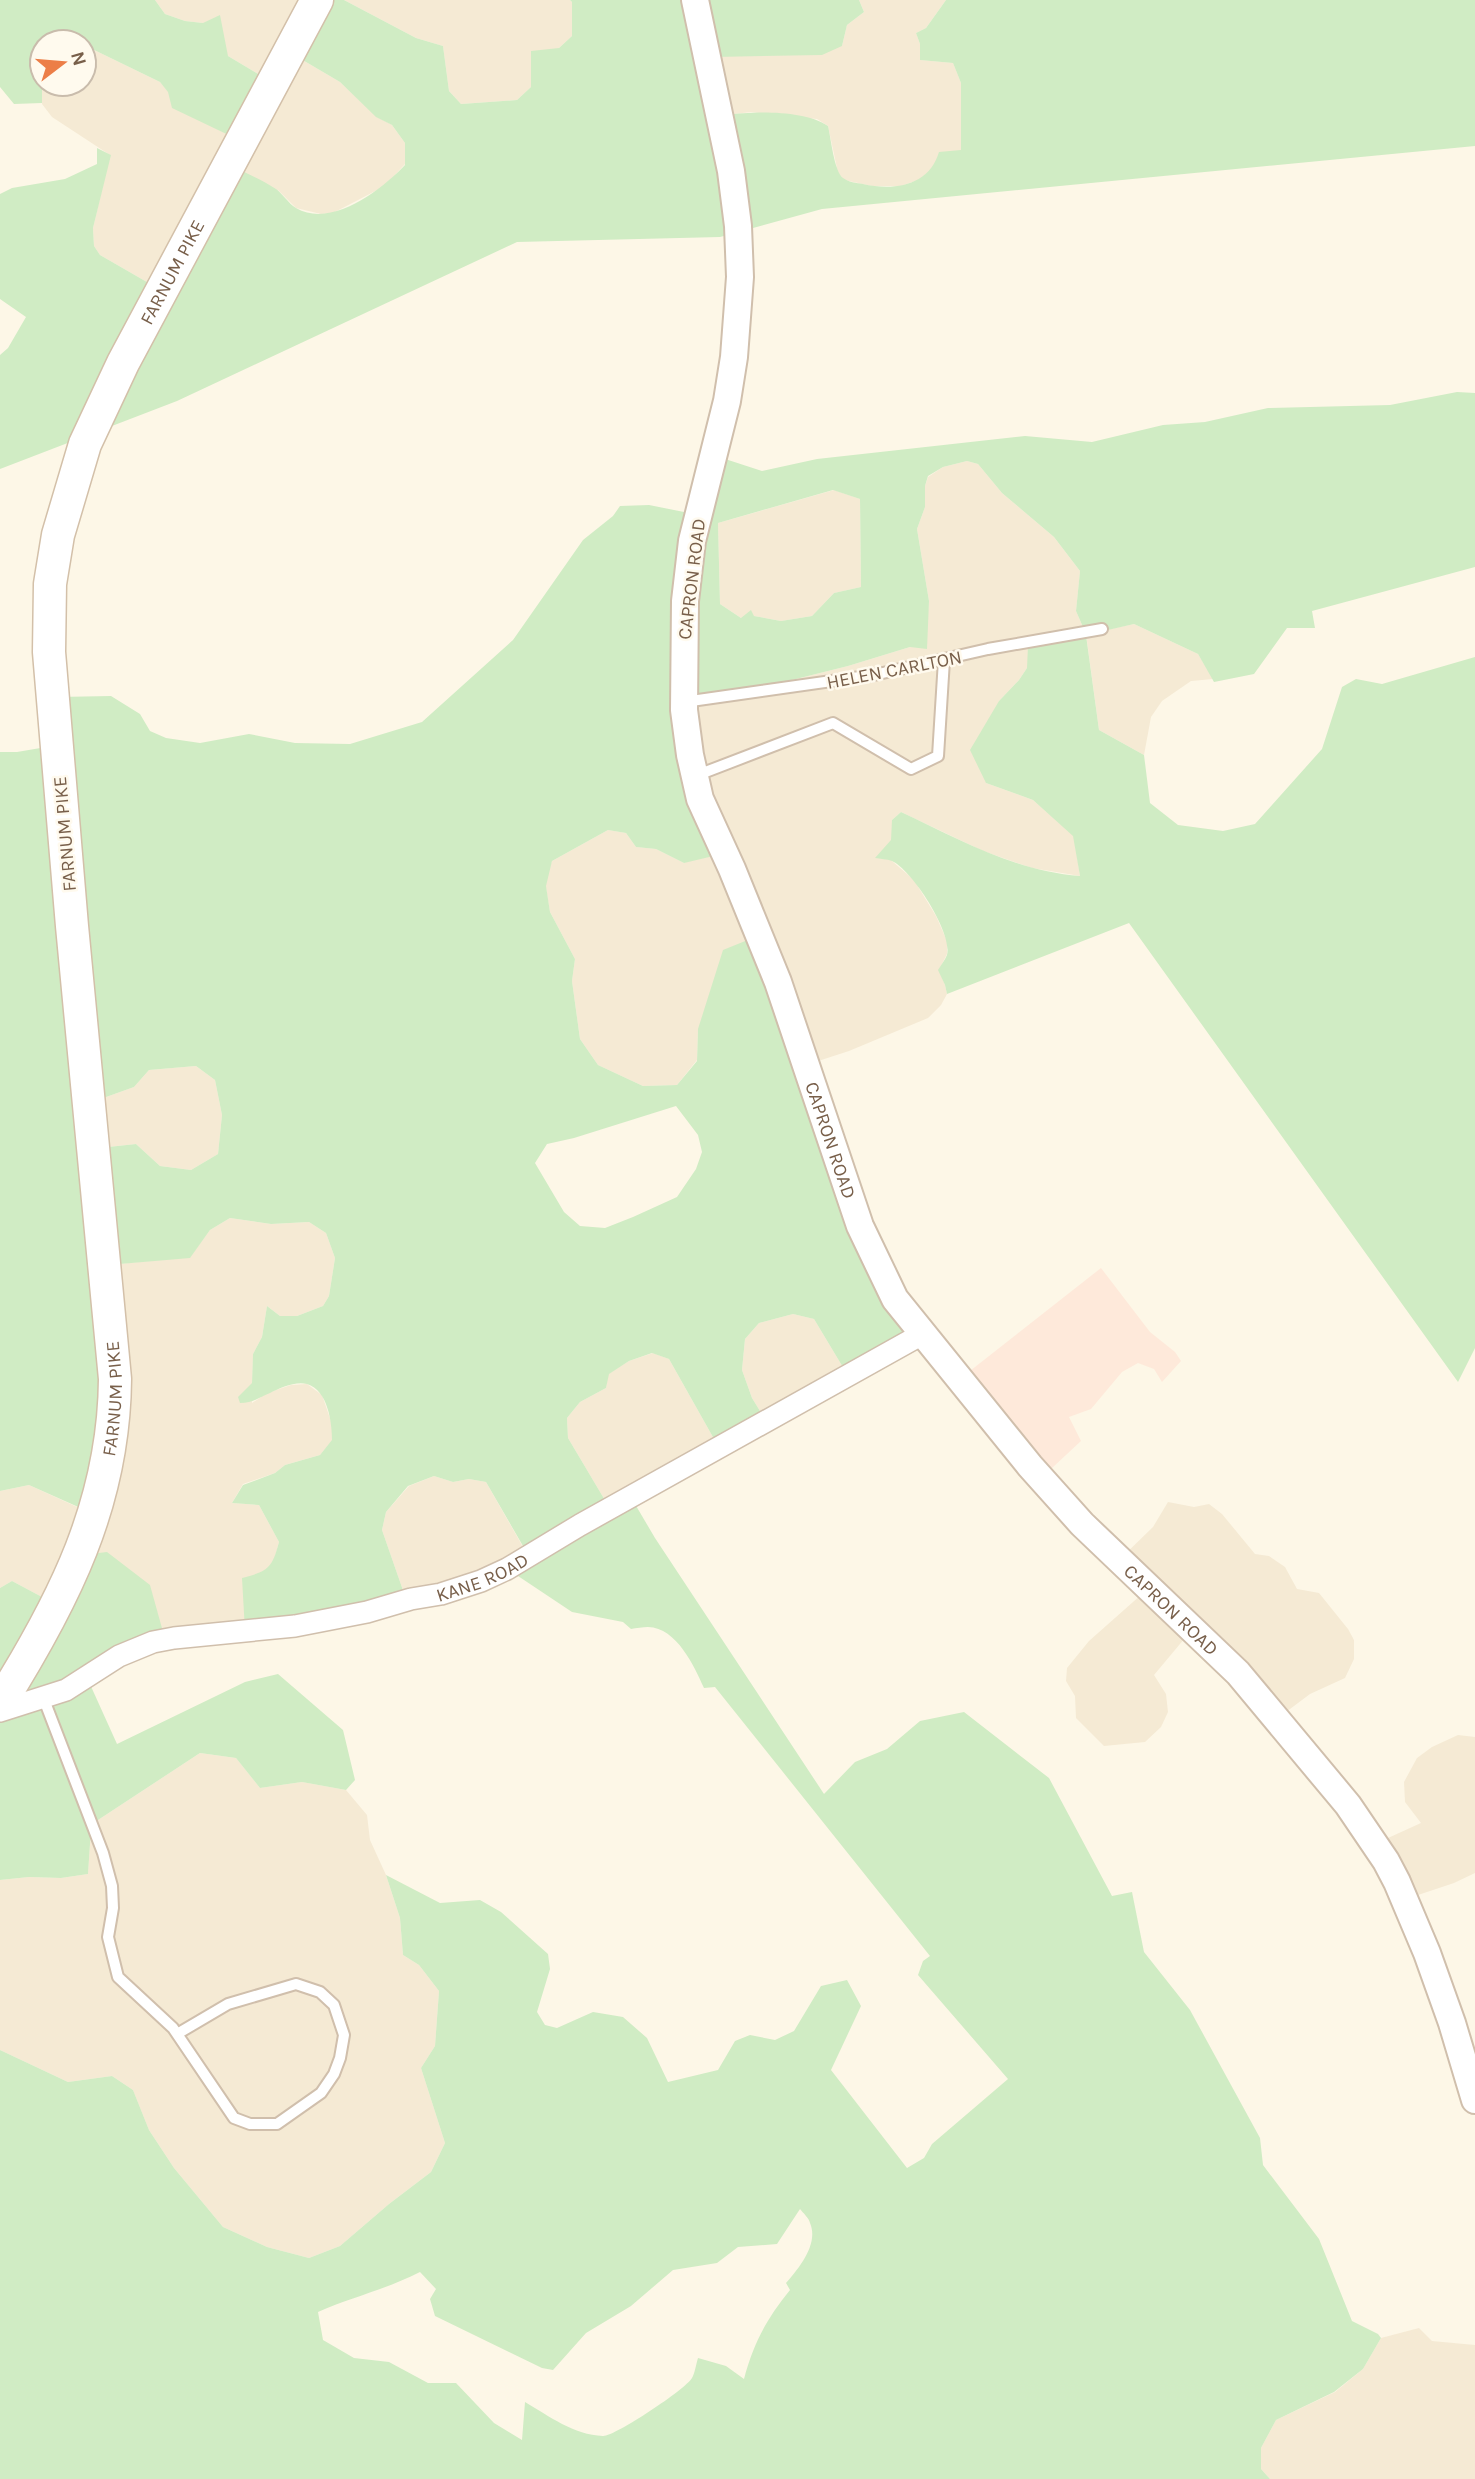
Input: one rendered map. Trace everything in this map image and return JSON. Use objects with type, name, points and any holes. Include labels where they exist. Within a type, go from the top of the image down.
[{"type":"main road","name":"FARNUM PIKE","points":[[0,1703],[37,1644],[73,1572],[106,1473],[115,1414],[114,1367],[49,652],[50,584],[58,535],[85,444],[123,363],[317,0]]},
{"type":"street","name":"CAPRON ROAD","points":[[695,0],[731,171],[738,226],[740,277],[734,357],[725,411],[706,481],[691,553],[683,631],[684,702],[690,755],[700,799],[787,1006],[860,1226],[895,1299],[1038,1476],[1082,1524],[1238,1673],[1348,1805],[1397,1882],[1431,1965],[1475,2100]]},
{"type":"street","name":"KANE ROAD","points":[[0,1711],[77,1685],[119,1656],[153,1642],[295,1626],[367,1612],[481,1581],[507,1569],[580,1525],[924,1333]]},
{"type":"lane","name":"HELEN CARLTON","points":[[684,702],[861,677],[988,649],[1102,629]]},
{"type":"lane","points":[[695,776],[832,723],[911,769],[939,756],[944,660]]},
{"type":"lane","points":[[43,1697],[103,1853],[112,1886],[113,1908],[108,1937],[118,1977],[177,2034],[234,2118],[250,2124],[277,2124],[321,2093],[334,2074],[344,2035],[334,2005],[320,1992],[296,1984],[228,2004],[177,2034]]},
{"type":"shaded area","points":[[155,0],[317,0],[289,52],[340,82],[376,116],[392,125],[405,143],[405,164],[385,186],[333,213],[321,214],[296,208],[278,190],[159,289],[100,255],[94,246],[93,228],[110,155],[52,117],[42,104],[42,98],[98,98],[98,52],[160,82],[168,91],[273,83],[228,56],[203,23],[185,21],[165,14]]},
{"type":"shaded area","points":[[344,0],[570,0],[572,36],[559,48],[531,87],[517,100],[461,104],[449,91],[443,46],[416,38]]},
{"type":"shaded area","points":[[859,0],[946,0],[926,28],[916,33],[920,44],[920,60],[953,63],[961,83],[961,151],[935,165],[924,178],[901,186],[872,186],[844,180],[838,173],[828,126],[817,119],[751,112],[726,115],[714,57],[842,46],[847,25],[864,12]]},
{"type":"shaded area","points":[[967,461],[978,464],[1002,493],[1054,537],[1080,571],[1076,611],[1086,634],[1027,668],[999,701],[986,783],[1033,800],[1074,836],[1080,876],[1032,868],[983,851],[901,812],[892,820],[892,861],[914,880],[936,916],[947,941],[947,954],[939,970],[947,994],[941,1005],[928,1018],[849,1051],[812,1063],[698,1029],[697,1060],[677,1085],[643,1086],[598,1065],[580,1039],[572,981],[575,959],[550,912],[545,882],[552,861],[608,830],[626,833],[636,847],[656,849],[684,863],[688,697],[740,693],[848,666],[910,647],[924,647],[929,601],[917,529],[925,507],[925,486],[928,477],[943,467]]},
{"type":"shaded area","points":[[834,490],[860,499],[861,587],[834,593],[812,616],[781,621],[754,616],[741,618],[720,604],[718,523]]},
{"type":"shaded area","points":[[1134,624],[1198,654],[1213,679],[1191,681],[1162,701],[1151,717],[1144,755],[1099,730],[1086,634]]},
{"type":"shaded area","points":[[196,1066],[215,1080],[222,1115],[218,1154],[191,1170],[160,1166],[136,1144],[99,1148],[95,1101],[134,1087],[149,1070]]},
{"type":"shaded area","points":[[230,1218],[271,1224],[309,1222],[326,1233],[335,1258],[329,1296],[323,1306],[297,1316],[280,1316],[267,1306],[262,1337],[253,1354],[252,1403],[267,1393],[291,1385],[307,1384],[322,1395],[332,1424],[332,1441],[320,1455],[285,1465],[275,1473],[243,1484],[232,1503],[259,1505],[279,1542],[273,1564],[264,1572],[245,1631],[171,1639],[57,1605],[12,1581],[0,1588],[0,1491],[29,1485],[86,1511],[108,1265],[190,1257],[210,1230]]},
{"type":"shaded area","points":[[1101,1268],[1150,1332],[1175,1352],[1181,1361],[1162,1382],[1154,1369],[1138,1363],[1122,1372],[1091,1409],[1069,1417],[1081,1441],[1037,1482],[961,1378]]},
{"type":"shaded area","points":[[793,1314],[814,1319],[847,1374],[765,1419],[752,1398],[742,1370],[745,1339],[759,1323]]},
{"type":"shaded area","points":[[653,1353],[669,1359],[718,1446],[609,1507],[568,1438],[567,1418],[580,1402],[606,1388],[608,1374],[629,1361]]},
{"type":"shaded area","points":[[434,1476],[453,1482],[469,1479],[486,1482],[527,1554],[406,1599],[382,1530],[386,1512],[409,1486]]},
{"type":"shaded area","points":[[1168,1502],[1194,1507],[1209,1504],[1222,1514],[1255,1554],[1269,1556],[1285,1567],[1297,1589],[1319,1593],[1354,1640],[1354,1659],[1345,1678],[1310,1694],[1278,1718],[1190,1632],[1154,1675],[1166,1694],[1168,1712],[1161,1727],[1145,1742],[1104,1746],[1076,1718],[1075,1696],[1066,1681],[1067,1668],[1089,1641],[1142,1594],[1117,1562],[1153,1527]]},
{"type":"shaded area","points":[[1458,1735],[1475,1737],[1475,1873],[1409,1898],[1377,1843],[1421,1823],[1405,1802],[1404,1782],[1417,1758],[1432,1747]]},
{"type":"shaded area","points":[[200,1753],[236,1758],[260,1788],[302,1782],[346,1790],[367,1815],[370,1840],[386,1875],[400,1918],[403,1955],[419,1965],[439,1991],[435,2046],[421,2068],[445,2143],[431,2172],[340,2246],[309,2258],[267,2247],[223,2227],[174,2168],[149,2130],[133,2090],[112,2076],[68,2082],[0,2050],[0,1880],[61,1878],[88,1874],[91,1829],[98,1820]]},
{"type":"shaded area","points":[[1419,2328],[1432,2341],[1475,2345],[1475,2479],[1270,2479],[1261,2469],[1261,2448],[1276,2420],[1335,2392],[1363,2369],[1381,2338]]},
{"type":"green space","points":[[0,0],[155,0],[165,14],[185,21],[203,23],[220,15],[228,56],[273,83],[239,140],[172,108],[168,92],[160,82],[98,52],[98,28],[28,28],[28,98],[42,98],[42,103],[14,104],[0,87]]},
{"type":"green space","points":[[317,0],[344,0],[416,38],[443,46],[449,91],[461,104],[517,100],[531,87],[531,51],[559,48],[572,36],[570,0],[859,0],[864,12],[847,25],[842,46],[822,55],[714,57],[726,115],[779,113],[818,121],[828,126],[835,162],[843,178],[855,183],[887,187],[919,179],[934,163],[939,152],[961,150],[961,83],[953,63],[920,60],[920,44],[916,33],[926,28],[946,0],[1475,0],[1475,146],[822,209],[720,237],[517,242],[177,401],[0,469],[0,355],[8,348],[26,317],[0,299],[0,194],[12,188],[65,179],[97,164],[97,148],[111,155],[93,228],[94,246],[100,255],[159,289],[232,166],[276,189],[296,208],[325,214],[340,210],[370,195],[405,165],[405,143],[392,125],[376,117],[340,82],[289,52]]},
{"type":"green space","points":[[1457,392],[1475,393],[1475,567],[1312,611],[1315,628],[1287,628],[1254,674],[1214,682],[1198,654],[1134,624],[1086,635],[1099,730],[1144,755],[1150,803],[1178,825],[1223,831],[1255,824],[1322,749],[1342,687],[1356,679],[1382,684],[1475,657],[1475,1348],[1458,1382],[1129,923],[947,994],[938,970],[947,955],[947,945],[938,918],[910,876],[892,861],[875,858],[891,840],[892,820],[901,812],[1010,861],[1080,876],[1073,836],[1033,800],[986,783],[970,750],[999,701],[1027,668],[1028,646],[1086,634],[1076,611],[1080,571],[1054,537],[1002,493],[978,464],[967,461],[943,467],[928,476],[925,486],[925,507],[917,529],[929,601],[927,649],[910,647],[848,666],[740,693],[688,697],[726,853],[684,863],[656,849],[636,847],[626,833],[608,830],[552,861],[546,886],[550,912],[575,959],[572,981],[580,1039],[598,1065],[643,1086],[677,1085],[697,1061],[698,1029],[723,950],[760,935],[837,1149],[921,1330],[847,1374],[814,1319],[793,1314],[759,1323],[745,1339],[742,1370],[752,1398],[765,1419],[718,1446],[669,1359],[652,1353],[629,1361],[609,1374],[606,1388],[580,1402],[567,1418],[568,1438],[609,1507],[632,1499],[824,1794],[855,1762],[887,1749],[920,1721],[964,1712],[1049,1778],[1112,1896],[1132,1892],[1144,1952],[1190,2010],[1260,2138],[1263,2165],[1319,2239],[1352,2321],[1381,2338],[1363,2369],[1334,2392],[1276,2420],[1261,2448],[1261,2469],[1270,2479],[0,2479],[0,2050],[68,2082],[112,2076],[133,2090],[149,2130],[174,2168],[223,2227],[267,2247],[309,2258],[340,2246],[431,2172],[445,2143],[421,2068],[435,2046],[439,1991],[419,1965],[403,1955],[400,1918],[386,1875],[440,1903],[480,1900],[501,1912],[548,1954],[550,1969],[537,2012],[545,2025],[557,2028],[593,2012],[623,2017],[647,2038],[668,2082],[718,2070],[735,2041],[750,2035],[775,2040],[794,2031],[821,1986],[847,1980],[861,2006],[831,2070],[907,2168],[924,2158],[932,2144],[1008,2079],[918,1975],[923,1961],[930,1956],[715,1687],[704,1688],[690,1659],[676,1641],[658,1629],[631,1629],[623,1622],[572,1612],[512,1572],[527,1553],[486,1482],[469,1479],[453,1482],[434,1476],[408,1486],[386,1512],[382,1530],[406,1599],[245,1631],[242,1578],[268,1567],[279,1542],[259,1505],[232,1503],[243,1485],[275,1473],[285,1465],[320,1455],[332,1440],[330,1416],[324,1400],[314,1387],[298,1383],[248,1402],[240,1403],[238,1397],[252,1383],[253,1354],[262,1337],[267,1306],[280,1316],[297,1316],[323,1306],[329,1296],[335,1258],[326,1233],[309,1222],[271,1224],[230,1218],[210,1230],[190,1258],[108,1265],[121,1443],[85,1510],[29,1485],[0,1491],[0,752],[58,745],[58,697],[111,696],[140,714],[150,731],[166,738],[200,743],[249,734],[295,743],[350,744],[422,722],[513,640],[583,540],[613,516],[620,506],[649,505],[699,515],[719,457],[762,471],[817,459],[1025,436],[1092,442],[1163,425],[1205,422],[1268,408],[1390,405]],"holes":[[[833,490],[860,499],[861,587],[834,593],[812,616],[781,621],[754,616],[751,610],[741,618],[720,604],[718,523]],[[196,1066],[215,1080],[222,1115],[218,1154],[191,1170],[160,1166],[136,1144],[99,1148],[95,1101],[134,1087],[149,1070]],[[676,1106],[698,1135],[702,1152],[696,1169],[677,1197],[605,1228],[580,1226],[564,1212],[535,1163],[547,1144]],[[800,2209],[808,2219],[812,2231],[810,2247],[802,2263],[786,2283],[790,2290],[762,2332],[744,2379],[726,2366],[698,2358],[695,2371],[687,2384],[634,2421],[603,2436],[572,2428],[525,2402],[522,2440],[494,2423],[456,2383],[428,2383],[389,2362],[354,2358],[323,2340],[318,2312],[420,2272],[436,2289],[430,2299],[435,2316],[542,2368],[553,2370],[586,2333],[631,2306],[673,2270],[717,2263],[738,2247],[777,2244]]]},
{"type":"green space","points":[[107,1552],[150,1585],[165,1639],[89,1682],[117,1744],[245,1682],[278,1674],[343,1730],[355,1780],[346,1790],[302,1782],[260,1788],[236,1758],[200,1753],[98,1820],[91,1829],[88,1874],[61,1878],[0,1880],[0,1588],[12,1581],[57,1605],[82,1555]]}]
